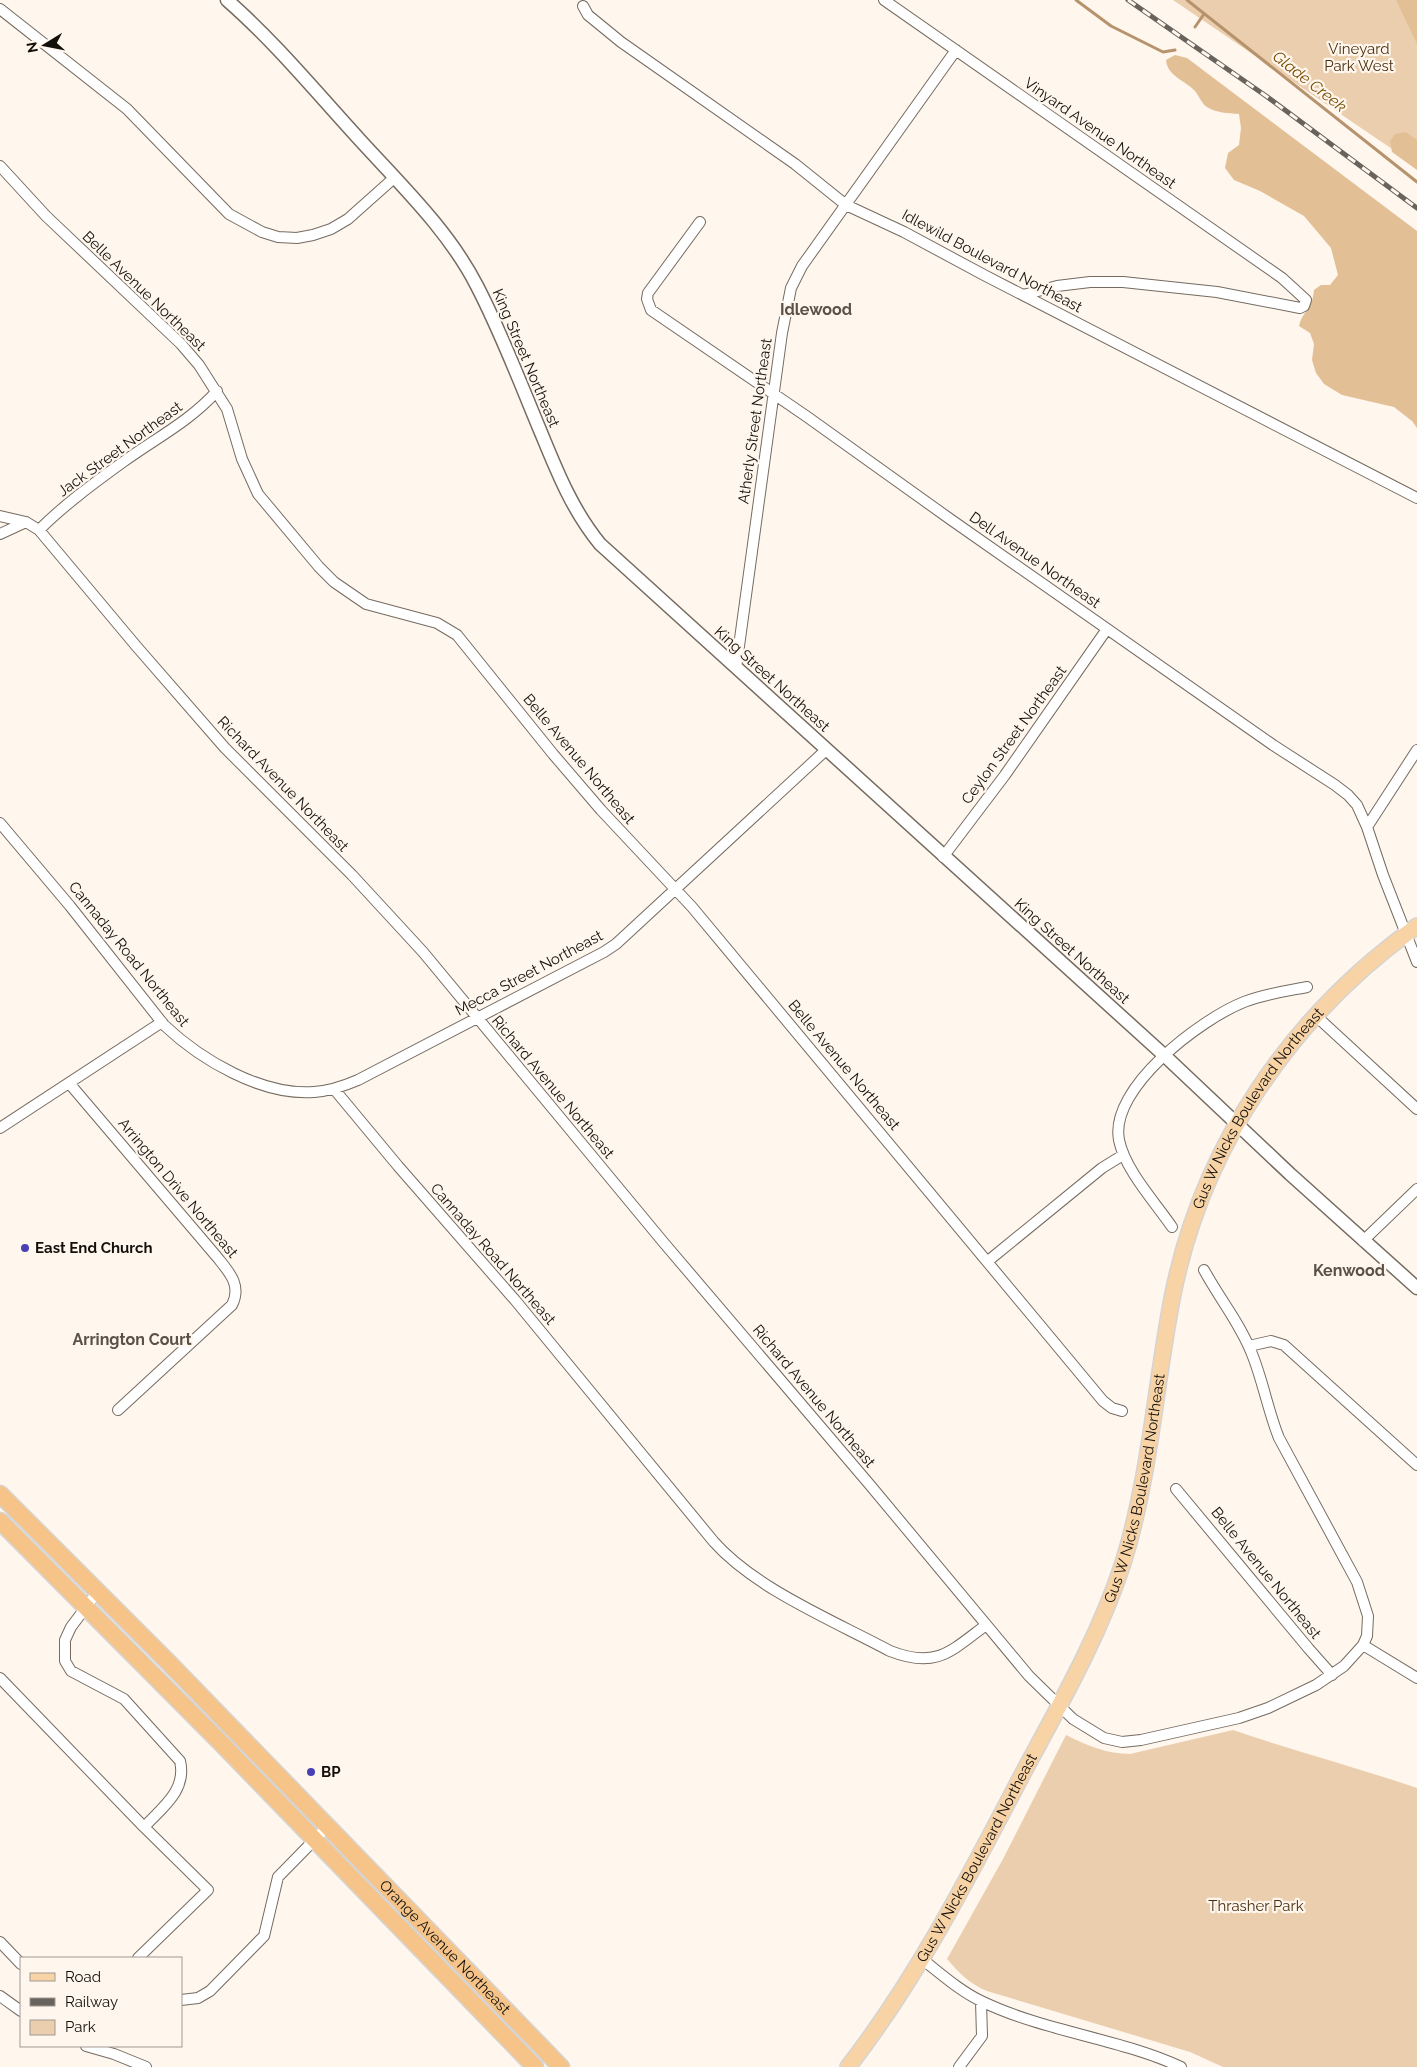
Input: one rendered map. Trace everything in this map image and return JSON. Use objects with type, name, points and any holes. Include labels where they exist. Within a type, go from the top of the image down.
[{"type":"highway","name":"Orange Avenue Northeast","points":[[0,1494],[98,1590],[561,2067]]},
{"type":"highway","name":"Orange Avenue Northeast","points":[[0,1521],[220,1742],[534,2067]]},
{"type":"main road","name":"Gus W Nicks Boulevard Northeast","points":[[848,2067],[922,1960],[963,1889],[1099,1626],[1124,1561],[1142,1488],[1167,1324],[1178,1272],[1199,1205],[1213,1170],[1237,1124],[1269,1072],[1315,1015],[1352,977],[1411,930]]},
{"type":"street","name":"King Street Northeast","points":[[227,0],[282,55],[394,178],[438,228],[475,281],[499,333],[562,485],[587,528],[620,563],[1165,1056],[1417,1288]]},
{"type":"street","name":"Vinyard Avenue Northeast","points":[[884,0],[1298,291],[1306,300],[1304,306],[1300,308],[1217,292],[1117,281],[1057,286],[1023,295]]},
{"type":"street","name":"Idlewild Boulevard Northeast","points":[[583,6],[588,14],[622,42],[787,158],[846,205],[897,228],[1417,498]]},
{"type":"street","points":[[0,9],[127,109],[229,214],[262,232],[278,237],[297,238],[313,236],[331,229],[348,219],[394,178]]},
{"type":"street","name":"Atherly Street Northeast","points":[[736,668],[782,333],[791,288],[802,266],[956,50]]},
{"type":"street","name":"Belle Avenue Northeast","points":[[0,166],[57,226],[181,344],[217,391],[227,409],[242,459],[258,494],[319,567],[334,582],[366,604],[437,623],[457,634],[559,761],[601,810],[675,889],[988,1261],[1103,1401],[1112,1408],[1122,1411]]},
{"type":"street","name":"Dell Avenue Northeast","points":[[700,222],[648,293],[647,299],[651,310],[1348,795],[1357,805],[1367,827]]},
{"type":"street","name":"Jack Street Northeast","points":[[39,530],[60,510],[122,462],[192,416],[217,391]]},
{"type":"street","name":"Richard Avenue Northeast","points":[[0,516],[26,522],[39,530],[205,726],[388,913],[1029,1676],[1073,1719],[1104,1738],[1122,1742],[1141,1740],[1232,1720],[1293,1698],[1344,1666],[1363,1645]]},
{"type":"street","points":[[0,534],[26,522]]},
{"type":"street","name":"Ceylon Street Northeast","points":[[943,856],[1005,775],[1108,629]]},
{"type":"street","name":"Mecca Street Northeast","points":[[334,1089],[358,1080],[616,944],[826,750]]},
{"type":"street","points":[[1417,750],[1367,827],[1411,930],[1417,962]]},
{"type":"street","name":"Cannaday Road Northeast","points":[[0,823],[70,906],[162,1022],[194,1051],[259,1083],[300,1092],[334,1089],[514,1300],[714,1542],[734,1563],[794,1600],[890,1652],[906,1658],[933,1659],[942,1656],[986,1625]]},
{"type":"street","points":[[1172,1227],[1123,1154],[1118,1129],[1122,1110],[1133,1090],[1182,1039],[1226,1010],[1263,996],[1306,987]]},
{"type":"street","points":[[1315,1015],[1417,1109]]},
{"type":"street","points":[[0,1128],[162,1022]]},
{"type":"street","name":"Arrington Drive Northeast","points":[[69,1083],[232,1277],[235,1283],[235,1298],[232,1304],[118,1410]]},
{"type":"street","points":[[988,1261],[1102,1168],[1123,1154]]},
{"type":"street","points":[[1364,1241],[1417,1189]]},
{"type":"street","points":[[1204,1270],[1249,1346],[1279,1438],[1360,1588],[1369,1624],[1363,1645],[1417,1678]]},
{"type":"street","points":[[1249,1346],[1274,1341],[1284,1345],[1417,1465]]},
{"type":"street","name":"Belle Avenue Northeast","points":[[1176,1489],[1332,1675]]},
{"type":"street","points":[[98,1590],[71,1627],[65,1640],[65,1661],[71,1672],[124,1699],[180,1761],[183,1771],[181,1781],[174,1795],[144,1827]]},
{"type":"street","points":[[0,1678],[144,1827],[208,1890],[139,1957]]},
{"type":"street","points":[[182,2000],[198,1998],[210,1991],[264,1936],[278,1878],[327,1826]]},
{"type":"street","points":[[0,1942],[20,1963]]},
{"type":"street","points":[[922,1960],[981,2001],[1020,2017],[1155,2056],[1181,2067]]},
{"type":"street","points":[[0,1996],[20,2010]]},
{"type":"street","points":[[961,2066],[982,2036],[981,2001]]},
{"type":"street","points":[[90,2047],[114,2054],[146,2067]]},
{"type":"green space","name":"Vineyard Park West","points":[[1173,0],[1405,0],[1417,28],[1417,166]]},
{"type":"green space","name":"Thrasher Park","points":[[1233,1730],[1417,1788],[1417,2067],[1223,2067],[1190,2052],[987,1991],[965,1978],[947,1959],[1003,1859],[1066,1735],[1097,1748],[1121,1754],[1130,1754]]},
{"type":"shaded area","points":[[1396,0],[1417,0],[1417,44]]},
{"type":"shaded area","points":[[1175,55],[1187,58],[1417,231],[1417,428],[1412,421],[1394,407],[1342,395],[1324,384],[1316,373],[1312,360],[1314,344],[1310,333],[1299,326],[1311,302],[1314,290],[1321,285],[1330,285],[1338,275],[1331,248],[1304,216],[1260,191],[1234,180],[1225,168],[1228,153],[1239,145],[1241,128],[1239,114],[1218,112],[1205,106],[1195,91],[1173,74],[1167,66],[1166,60]]},
{"type":"shaded area","points":[[1406,132],[1417,140],[1417,170],[1392,152],[1390,141],[1395,134]]},
{"type":"waterway","points":[[1076,0],[1111,26],[1163,52],[1175,50]]},
{"type":"waterway","name":"Glade Creek","points":[[1187,0],[1417,182]]},
{"type":"waterway","points":[[1195,27],[1204,14]]},
{"type":"railway","points":[[1128,0],[1266,96],[1417,208]]},
{"type":"place","name":"East End Church","points":[[25,1248]]},
{"type":"place","name":"BP","points":[[311,1772]]},
{"type":"district","name":"Idlewood","points":[[816,309]]},
{"type":"district","name":"Kenwood","points":[[1349,1270]]},
{"type":"district","name":"Arrington Court","points":[[132,1339]]}]
